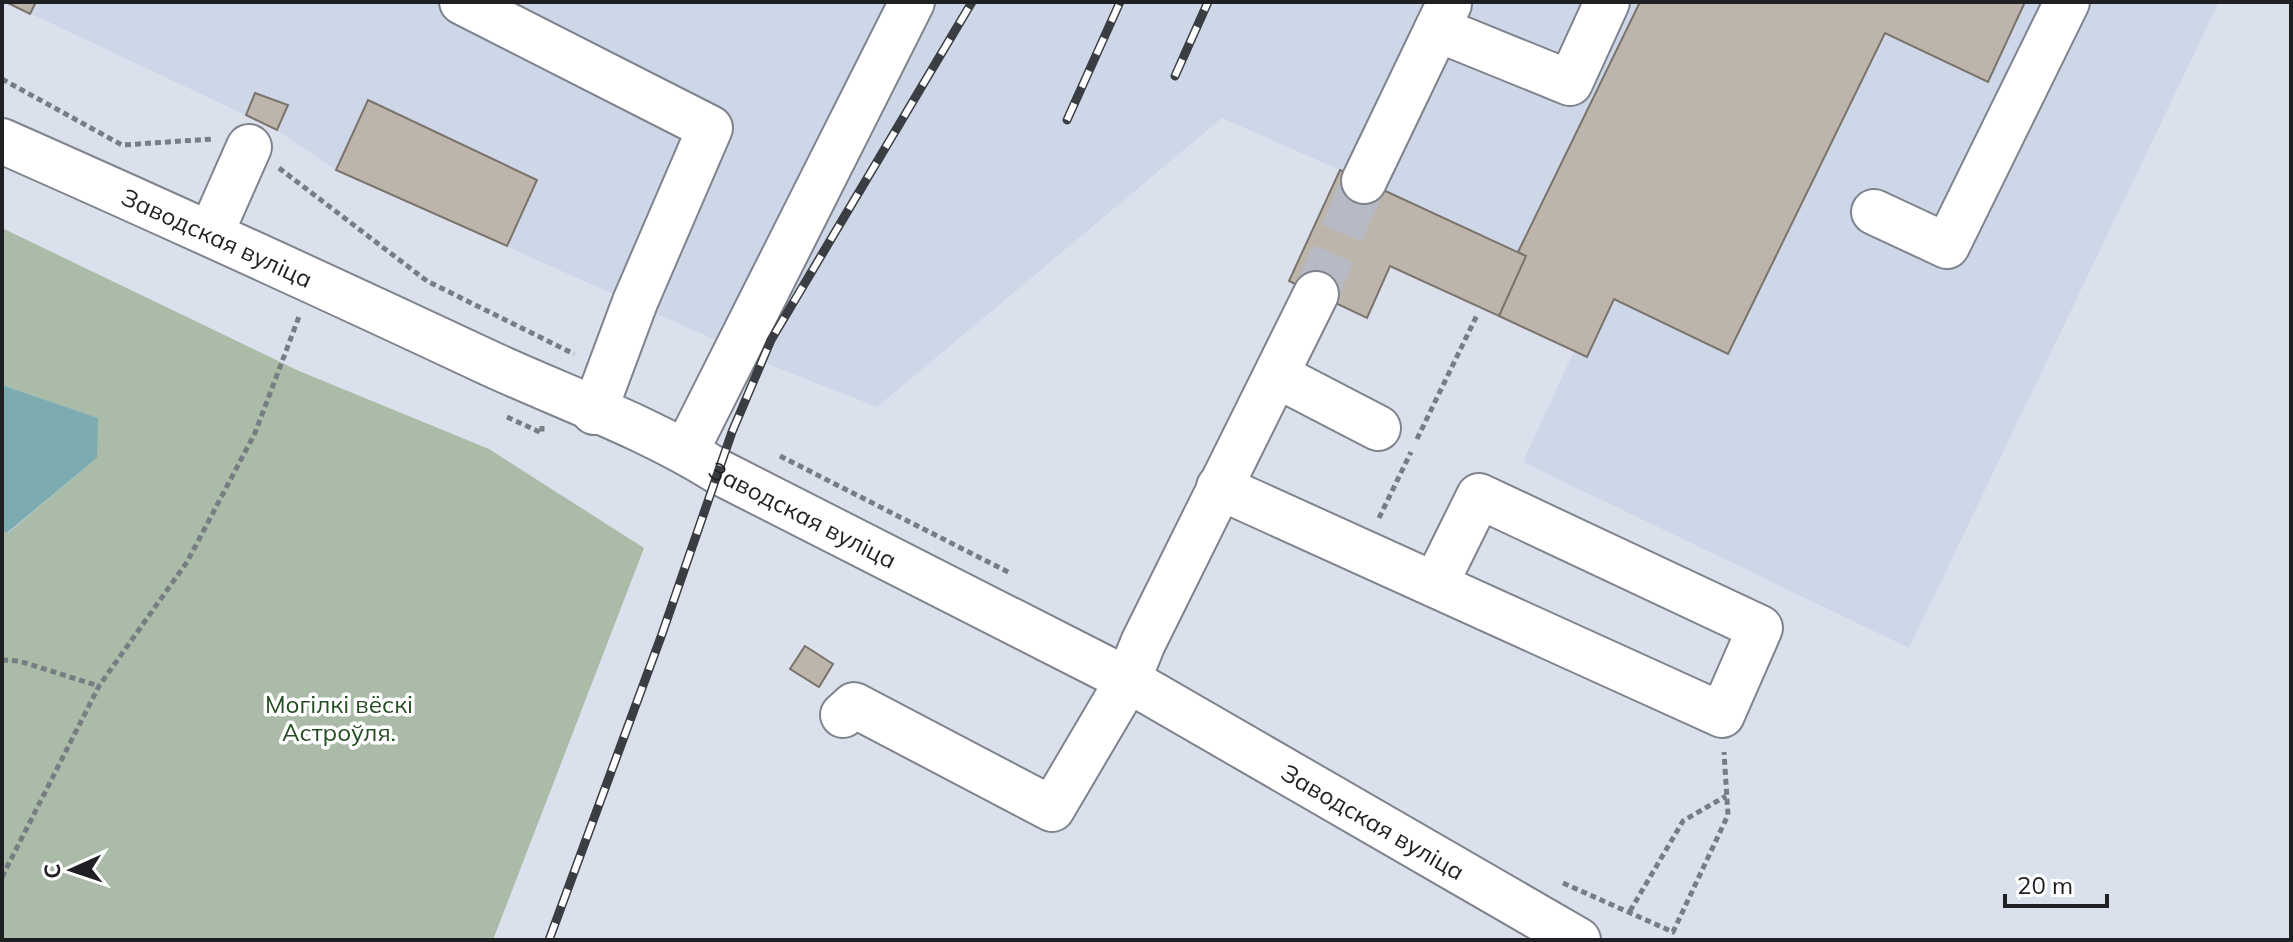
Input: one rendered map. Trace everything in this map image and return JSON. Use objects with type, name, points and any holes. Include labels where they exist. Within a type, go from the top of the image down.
[{"type":"street","points":[[462,2],[710,128],[608,371],[594,412]]},
{"type":"street","points":[[686,451],[912,2]]},
{"type":"street","points":[[1364,181],[1444,16],[1570,83],[1607,2]]},
{"type":"street","points":[[1874,212],[1947,246],[2067,2]]},
{"type":"street","name":"Заводская вуліца","points":[[2,141],[316,280],[594,412],[686,451],[719,472],[1128,680],[1578,940]]},
{"type":"street","points":[[211,233],[249,147]]},
{"type":"street","points":[[843,715],[854,705],[1052,809],[1128,680],[1219,487],[1278,376],[1316,294]]},
{"type":"street","points":[[1278,376],[1378,428]]},
{"type":"street","points":[[1219,487],[1363,552],[1435,585],[1722,715],[1760,628],[1479,496],[1435,585]]},
{"type":"path","points":[[2,79],[122,145],[206,137],[249,147],[427,281],[608,371]]},
{"type":"path","points":[[2,877],[99,686],[187,562],[255,433],[316,280]]},
{"type":"path","points":[[1363,552],[1478,313]]},
{"type":"path","points":[[774,453],[1022,579]]},
{"type":"path","points":[[2,660],[19,661],[99,686]]},
{"type":"path","points":[[1551,878],[1673,932],[1728,815],[1722,715]]},
{"type":"path","points":[[1630,911],[1683,821],[1726,796]]},
{"type":"shaded area","points":[[6,2],[2219,2],[1909,648],[1523,462],[1574,351],[1390,267],[1367,318],[1289,281],[1340,170],[1222,118],[877,407],[778,368],[336,170],[277,130]]},
{"type":"green space","name":"Могілкі вёскі Астроўля.","points":[[2,228],[299,371],[489,449],[644,548],[493,940],[2,940],[2,532],[8,533],[97,458],[97,418],[2,385]]},
{"type":"water","points":[[2,385],[98,418],[97,458],[7,533],[2,532]]},
{"type":"building","points":[[6,2],[36,2],[30,14]]},
{"type":"building","points":[[1640,2],[2025,2],[1988,82],[1885,33],[1728,354],[1614,299],[1587,357],[1499,316],[1526,256],[1518,252]]},
{"type":"building","points":[[255,93],[288,105],[277,130],[246,115]]},
{"type":"building","points":[[368,100],[537,180],[507,246],[336,170]]},
{"type":"building","points":[[1340,170],[1526,256],[1499,316],[1390,266],[1367,318],[1289,281]]},
{"type":"building","points":[[805,646],[833,664],[819,687],[790,669]]},
{"type":"tunnel","points":[[1316,294],[1364,181]]},
{"type":"railway","points":[[549,940],[662,634],[732,432],[771,340],[972,2]]},
{"type":"railway","points":[[1067,120],[1120,2]]},
{"type":"railway","points":[[1175,76],[1208,2]]}]
